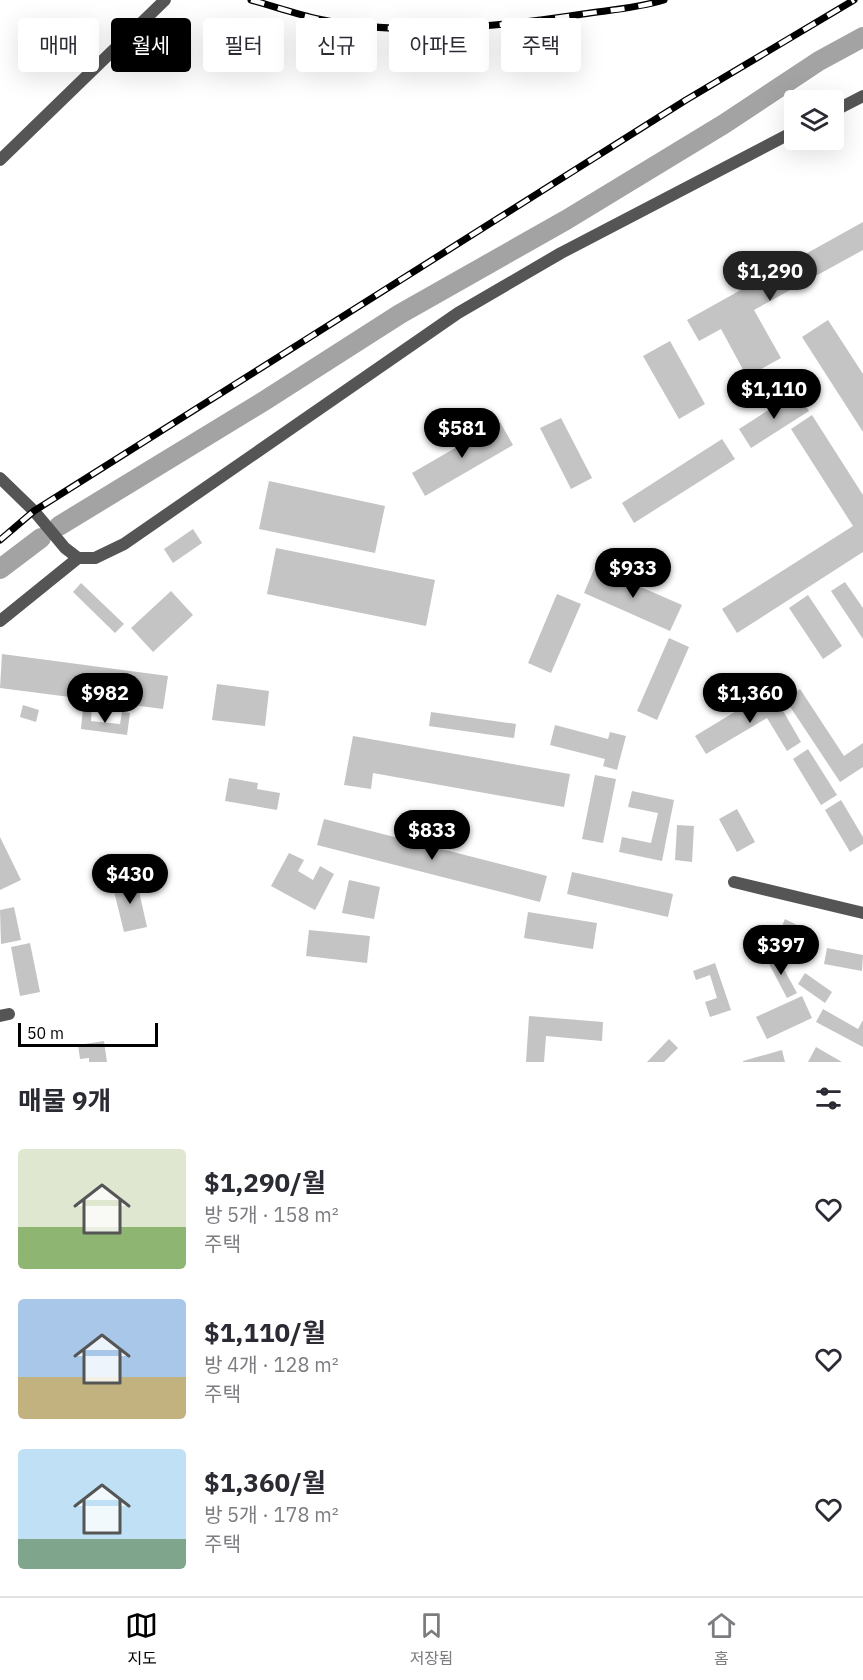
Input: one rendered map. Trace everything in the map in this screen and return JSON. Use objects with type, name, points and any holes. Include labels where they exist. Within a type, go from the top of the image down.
[{"type":"street","points":[[0,160],[165,0]]},
{"type":"street","points":[[844,106],[863,96]]},
{"type":"street","points":[[0,478],[34,511],[65,548],[78,558],[95,558],[124,544],[458,313],[561,253],[784,137]]},
{"type":"street","points":[[0,621],[78,558]]},
{"type":"street","points":[[734,882],[863,913]]},
{"type":"building","points":[[863,222],[863,250],[754,310],[781,358],[747,377],[721,329],[699,341],[687,320]]},
{"type":"building","points":[[828,320],[863,374],[863,432],[802,337]]},
{"type":"building","points":[[670,341],[705,404],[679,419],[643,356]]},
{"type":"building","points":[[797,392],[809,411],[751,448],[739,429]]},
{"type":"building","points":[[812,415],[863,495],[863,552],[737,633],[722,609],[853,526],[791,429]]},
{"type":"building","points":[[561,418],[592,478],[571,489],[540,428]]},
{"type":"building","points":[[500,422],[513,445],[425,496],[412,473]]},
{"type":"building","points":[[722,439],[735,459],[634,523],[622,503]]},
{"type":"building","points":[[269,481],[385,506],[375,553],[259,529]]},
{"type":"building","points":[[193,529],[202,543],[173,563],[164,549]]},
{"type":"building","points":[[276,548],[435,580],[426,626],[267,594]]},
{"type":"building","points":[[595,567],[682,605],[670,631],[584,593]]},
{"type":"building","points":[[845,582],[863,608],[863,639],[831,591]]},
{"type":"building","points":[[81,583],[124,624],[115,633],[73,592]]},
{"type":"building","points":[[171,591],[193,615],[153,652],[131,628]]},
{"type":"building","points":[[557,594],[581,604],[551,673],[528,663]]},
{"type":"building","points":[[808,595],[842,646],[823,659],[789,608]]},
{"type":"building","points":[[669,638],[689,647],[657,720],[637,711]]},
{"type":"building","points":[[2,654],[168,676],[163,709],[0,688]]},
{"type":"building","points":[[217,684],[269,691],[265,726],[212,720]]},
{"type":"building","points":[[800,689],[844,756],[863,743],[863,767],[840,782],[785,699]]},
{"type":"building","points":[[771,690],[801,742],[787,751],[767,718],[706,754],[695,736]]},
{"type":"building","points":[[23,705],[39,710],[36,722],[20,717]]},
{"type":"building","points":[[83,707],[92,708],[91,721],[120,724],[122,712],[130,713],[127,735],[81,729]]},
{"type":"building","points":[[431,712],[516,724],[514,738],[429,726]]},
{"type":"building","points":[[555,725],[608,739],[610,732],[626,736],[617,770],[603,766],[605,759],[550,745]]},
{"type":"building","points":[[353,736],[570,774],[564,807],[373,773],[371,789],[344,785]]},
{"type":"building","points":[[808,749],[837,795],[821,805],[793,759]]},
{"type":"building","points":[[595,775],[616,779],[603,843],[582,839]]},
{"type":"building","points":[[229,778],[258,783],[257,789],[280,793],[277,810],[225,801]]},
{"type":"building","points":[[632,791],[674,800],[662,861],[619,852],[622,837],[651,843],[658,813],[628,807]]},
{"type":"building","points":[[841,800],[863,837],[863,844],[850,852],[825,810]]},
{"type":"building","points":[[737,809],[755,842],[737,852],[719,819]]},
{"type":"building","points":[[324,819],[547,876],[540,902],[317,845]]},
{"type":"building","points":[[677,825],[694,826],[692,862],[675,860]]},
{"type":"building","points":[[0,837],[21,880],[0,890]]},
{"type":"building","points":[[289,853],[304,860],[298,871],[313,880],[320,866],[334,874],[315,910],[271,886]]},
{"type":"building","points":[[572,872],[673,894],[668,917],[567,894]]},
{"type":"building","points":[[136,878],[147,927],[124,932],[112,883]]},
{"type":"building","points":[[349,880],[380,887],[374,919],[342,913]]},
{"type":"building","points":[[14,907],[21,940],[1,944],[0,910]]},
{"type":"building","points":[[528,912],[597,923],[593,949],[524,938]]},
{"type":"building","points":[[785,919],[797,925],[792,937],[815,947],[811,955],[776,940]]},
{"type":"building","points":[[309,930],[370,936],[367,963],[306,956]]},
{"type":"building","points":[[30,943],[40,992],[20,996],[11,947]]},
{"type":"building","points":[[827,948],[863,955],[862,971],[824,964]]},
{"type":"building","points":[[775,953],[797,993],[787,998],[766,958]]},
{"type":"building","points":[[715,963],[731,1010],[710,1017],[705,1002],[717,998],[710,975],[696,980],[693,971]]},
{"type":"building","points":[[805,973],[832,992],[825,1003],[798,984]]},
{"type":"building","points":[[802,996],[812,1018],[767,1039],[756,1017]]},
{"type":"building","points":[[823,1009],[858,1029],[863,1020],[863,1047],[816,1022]]},
{"type":"building","points":[[529,1016],[603,1022],[602,1041],[546,1036],[544,1062],[526,1062]]},
{"type":"building","points":[[669,1039],[678,1048],[664,1062],[647,1062]]},
{"type":"building","points":[[104,1041],[107,1062],[89,1062],[89,1058],[80,1059],[78,1045]]},
{"type":"building","points":[[816,1047],[842,1062],[808,1062]]},
{"type":"building","points":[[782,1050],[785,1062],[743,1062],[743,1061]]},
{"type":"waterway","points":[[59,526],[264,401],[400,314],[566,220],[724,124],[819,61],[863,37]]},
{"type":"waterway","points":[[0,569],[41,538]]},
{"type":"railway","points":[[251,0],[318,19],[383,28],[416,29],[518,23],[644,5],[664,0]]},
{"type":"railway","points":[[0,540],[34,511],[686,100],[854,0]]}]
